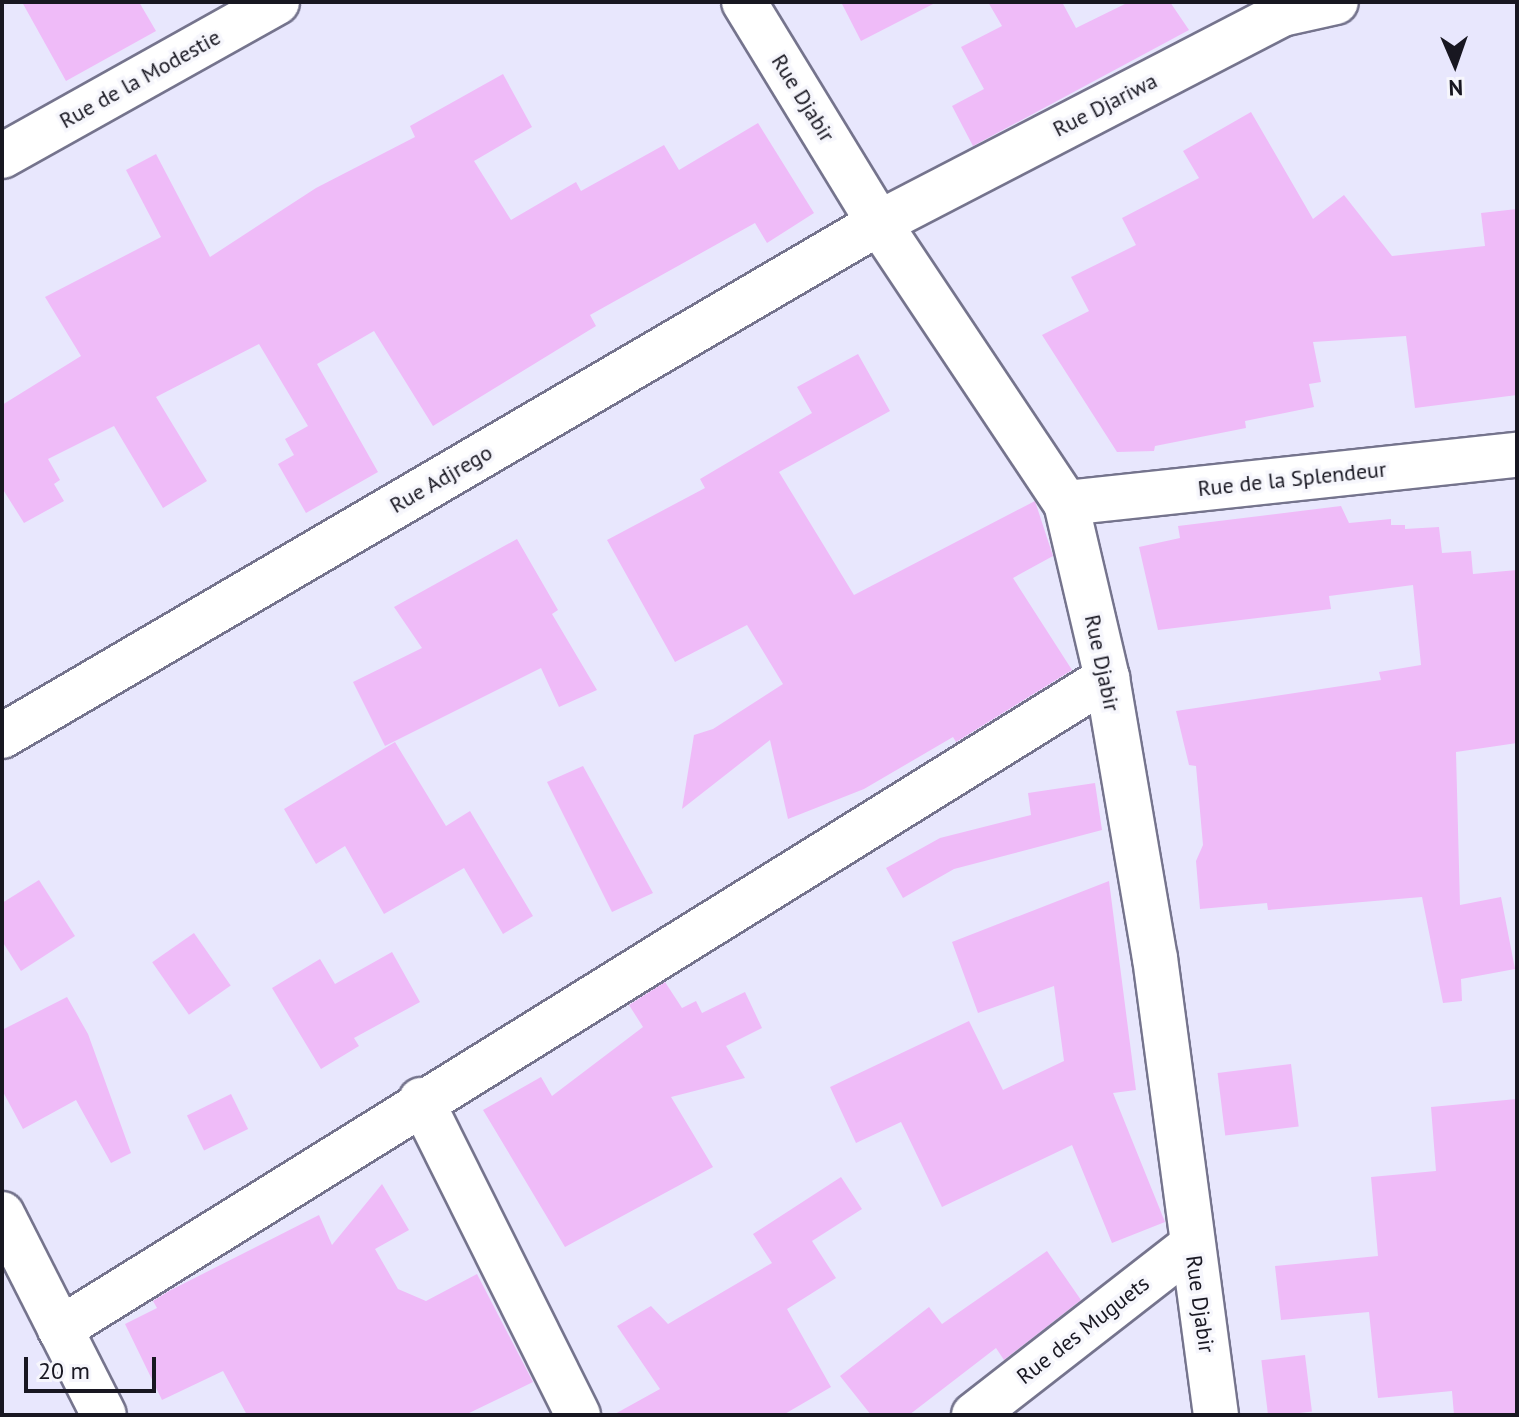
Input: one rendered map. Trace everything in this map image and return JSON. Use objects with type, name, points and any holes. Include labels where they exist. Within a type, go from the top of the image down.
[{"type":"street","name":"Rue de la Modestie","points":[[2,156],[277,2]]},
{"type":"street","name":"Rue Djabir","points":[[744,2],[879,223],[1066,503],[1107,678],[1155,958],[1216,1415]]},
{"type":"street","name":"Rue Djariwa","points":[[879,223],[1279,8],[1336,2]]},
{"type":"street","name":"Rue Adjrego","points":[[2,736],[879,223]]},
{"type":"street","name":"Rue de la Splendeur","points":[[1066,503],[1517,455]]},
{"type":"street","points":[[60,1329],[421,1100],[1107,678]]},
{"type":"street","points":[[421,1100],[578,1415]]},
{"type":"street","points":[[2,1214],[104,1415]]},
{"type":"street","name":"Rue des Muguets","points":[[974,1415],[1192,1245]]},
{"type":"building","points":[[22,2],[139,2],[156,31],[66,81]]},
{"type":"building","points":[[841,2],[937,2],[861,41]]},
{"type":"building","points":[[988,2],[1062,2],[1076,28],[1129,2],[1170,2],[1189,30],[973,146],[952,106],[984,89],[961,47],[1002,26]]},
{"type":"building","points":[[503,74],[532,127],[474,161],[511,220],[576,182],[581,191],[664,145],[679,170],[758,123],[814,213],[767,243],[755,223],[590,315],[596,326],[433,426],[374,331],[317,364],[378,472],[306,513],[278,464],[294,455],[285,439],[308,426],[259,344],[156,397],[207,481],[163,508],[114,426],[48,459],[60,480],[54,484],[64,501],[24,523],[2,488],[2,405],[81,356],[45,297],[161,237],[126,170],[156,154],[210,257],[316,188],[415,137],[410,126]]},
{"type":"building","points":[[1251,112],[1313,219],[1344,195],[1392,256],[1485,246],[1481,213],[1517,209],[1517,395],[1415,408],[1406,336],[1313,342],[1321,382],[1309,384],[1314,407],[1245,421],[1246,428],[1155,446],[1154,451],[1117,452],[1042,335],[1089,311],[1071,277],[1136,245],[1122,218],[1199,178],[1183,151]]},
{"type":"building","points":[[858,354],[890,411],[779,472],[854,595],[1035,501],[1053,556],[1013,578],[1072,670],[956,742],[953,737],[864,789],[788,819],[770,740],[682,809],[694,735],[713,729],[783,684],[747,625],[675,662],[607,540],[705,488],[700,479],[812,413],[797,387]]},
{"type":"building","points":[[1341,506],[1349,523],[1391,519],[1391,525],[1405,525],[1405,529],[1439,527],[1442,553],[1471,551],[1473,574],[1517,570],[1517,743],[1456,752],[1460,905],[1501,897],[1515,969],[1461,979],[1462,1001],[1443,1003],[1422,897],[1268,910],[1267,903],[1200,909],[1196,861],[1203,845],[1196,766],[1189,765],[1176,711],[1381,680],[1379,672],[1421,665],[1413,585],[1329,596],[1331,609],[1158,630],[1139,547],[1180,538],[1178,526]]},
{"type":"building","points":[[517,539],[558,610],[552,614],[597,690],[559,707],[541,668],[385,746],[353,682],[422,648],[394,607]]},
{"type":"building","points":[[395,742],[446,826],[470,811],[533,916],[503,934],[464,868],[384,914],[345,846],[316,864],[284,809]]},
{"type":"building","points":[[583,766],[653,893],[612,912],[547,782]]},
{"type":"building","points":[[1095,783],[1102,830],[954,869],[903,898],[886,868],[940,838],[1031,815],[1028,793]]},
{"type":"building","points":[[39,880],[75,936],[21,971],[2,941],[2,903]]},
{"type":"building","points":[[1109,881],[1136,1090],[1113,1093],[1165,1222],[1112,1243],[1072,1145],[942,1207],[901,1122],[856,1143],[830,1087],[969,1021],[1003,1090],[1064,1061],[1054,986],[978,1013],[952,942]]},
{"type":"building","points":[[194,933],[231,985],[189,1015],[152,962]]},
{"type":"building","points":[[392,952],[420,1002],[354,1038],[359,1046],[321,1069],[272,988],[320,959],[335,984]]},
{"type":"building","points":[[665,982],[682,1008],[696,1001],[702,1013],[745,992],[762,1028],[726,1046],[745,1078],[671,1097],[713,1167],[565,1247],[483,1110],[541,1077],[552,1096],[643,1027],[629,1005]]},
{"type":"building","points":[[67,997],[88,1034],[131,1153],[111,1163],[76,1100],[23,1129],[2,1090],[2,1030]]},
{"type":"building","points":[[1291,1064],[1299,1127],[1225,1136],[1218,1073]]},
{"type":"building","points":[[231,1094],[248,1129],[204,1151],[187,1115]]},
{"type":"building","points":[[1517,1099],[1517,1415],[1454,1415],[1452,1391],[1378,1398],[1369,1312],[1281,1320],[1275,1266],[1378,1256],[1371,1177],[1436,1171],[1431,1107]]},
{"type":"building","points":[[841,1177],[862,1209],[812,1241],[836,1278],[787,1309],[831,1387],[783,1415],[613,1415],[660,1389],[617,1326],[651,1306],[668,1324],[772,1263],[753,1234]]},
{"type":"building","points":[[382,1184],[409,1230],[375,1249],[398,1289],[426,1301],[477,1274],[533,1382],[465,1415],[247,1415],[223,1371],[162,1400],[125,1324],[157,1308],[153,1301],[169,1291],[319,1215],[332,1245]]},
{"type":"building","points":[[1047,1251],[1081,1300],[1004,1360],[996,1348],[909,1415],[871,1415],[840,1376],[929,1307],[942,1324]]},
{"type":"building","points":[[1305,1355],[1312,1412],[1268,1415],[1261,1360]]}]
